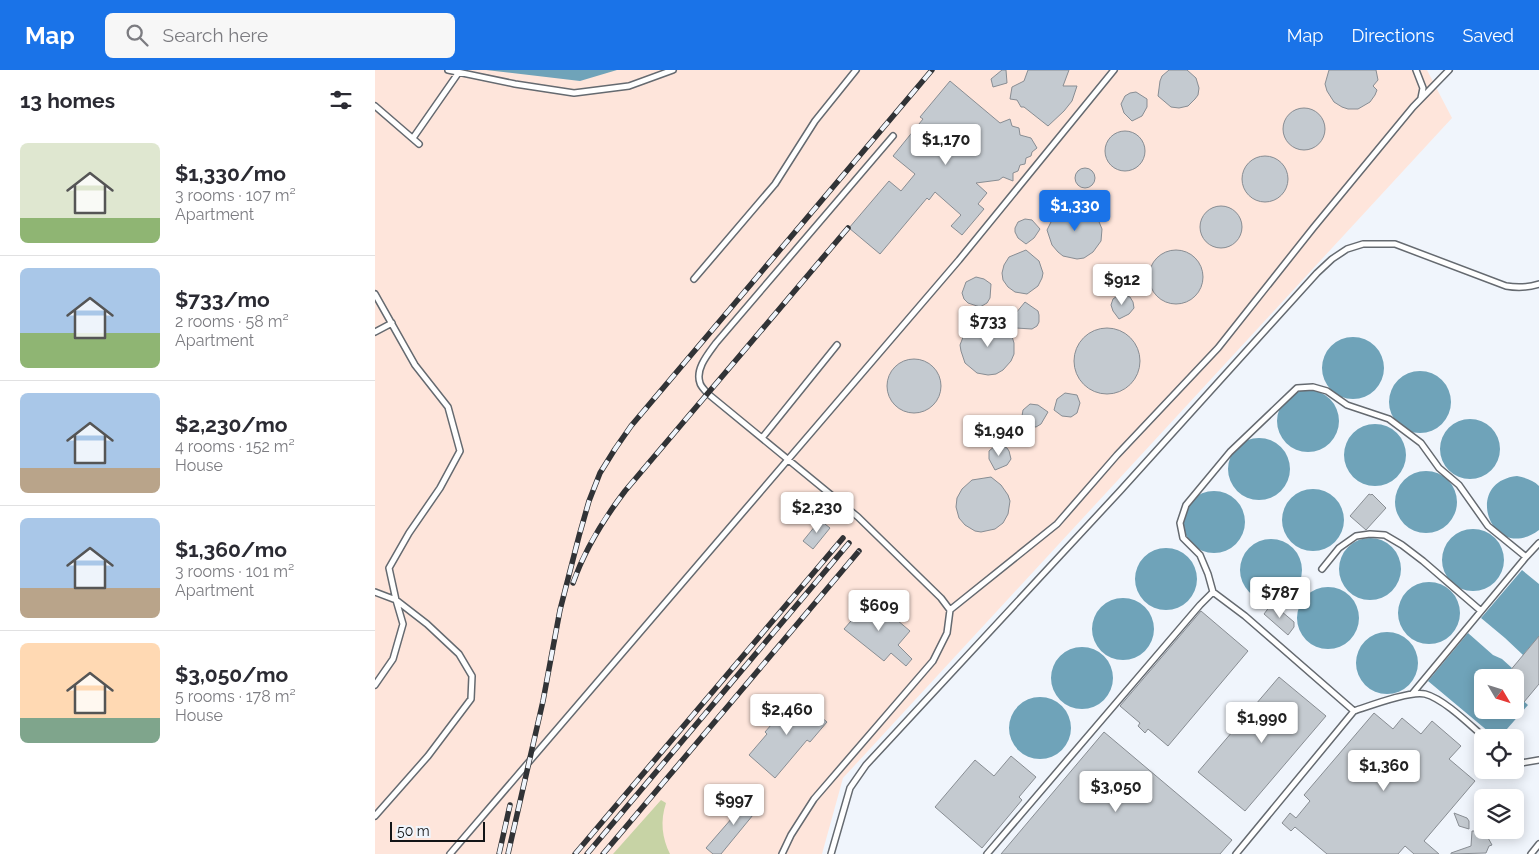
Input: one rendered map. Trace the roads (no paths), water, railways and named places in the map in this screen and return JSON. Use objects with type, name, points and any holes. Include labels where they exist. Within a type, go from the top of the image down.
[{"type":"lane","points":[[448,70],[515,84],[573,93],[629,86],[673,70]]},
{"type":"lane","points":[[695,278],[775,184],[815,121],[856,70]]},
{"type":"lane","points":[[450,854],[959,260],[1114,70]]},
{"type":"lane","points":[[1416,70],[1423,88],[1420,99]]},
{"type":"lane","points":[[782,854],[791,835],[815,799],[933,661],[947,633],[950,610],[1057,524],[1117,455],[1218,348],[1314,227],[1420,99],[1449,70]]},
{"type":"lane","points":[[413,138],[459,72]]},
{"type":"lane","points":[[375,106],[419,144]]},
{"type":"lane","points":[[893,136],[716,343],[703,361],[700,384],[707,393],[858,518],[941,598],[950,610]]},
{"type":"lane","points":[[831,854],[850,788],[866,765],[1113,498],[1317,273],[1332,259],[1347,249],[1363,244],[1395,244],[1506,286],[1519,288],[1539,284]]},
{"type":"lane","points":[[375,294],[415,365],[448,407],[460,451],[440,488],[409,533],[389,568],[403,624],[393,659],[375,685]]},
{"type":"lane","points":[[375,332],[392,323]]},
{"type":"lane","points":[[762,438],[837,345]]},
{"type":"lane","points":[[1354,711],[1245,616],[1213,592],[1200,555],[1183,538],[1180,523],[1186,504],[1230,452],[1297,388],[1313,387],[1327,391],[1347,405],[1389,419],[1421,443],[1439,468],[1459,485],[1488,526],[1527,557]]},
{"type":"lane","points":[[1322,569],[1339,548],[1356,536],[1370,534],[1385,535],[1423,561],[1481,611]]},
{"type":"lane","points":[[1413,694],[1539,543]]},
{"type":"lane","points":[[375,592],[396,600],[427,624],[459,654],[472,676],[471,699],[428,756],[375,816]]},
{"type":"lane","points":[[987,854],[1199,604],[1213,592]]},
{"type":"lane","points":[[1236,854],[1354,711],[1413,694],[1425,694],[1442,702],[1474,729]]},
{"type":"lane","points":[[1524,762],[1539,760]]},
{"type":"lane","points":[[1531,854],[1539,844]]},
{"type":"water","points":[[486,70],[617,70],[580,81]]},
{"type":"water","points":[[1353,337],[1365,340],[1375,346],[1381,356],[1384,368],[1381,380],[1375,390],[1365,396],[1353,399],[1341,396],[1331,390],[1325,380],[1322,368],[1325,356],[1331,346],[1341,340]]},
{"type":"water","points":[[1420,371],[1432,374],[1442,380],[1448,390],[1451,402],[1448,414],[1442,424],[1432,430],[1420,433],[1408,430],[1398,424],[1392,414],[1389,402],[1392,390],[1398,380],[1408,374]]},
{"type":"water","points":[[1308,390],[1320,393],[1330,399],[1336,409],[1339,421],[1336,433],[1330,443],[1320,449],[1308,452],[1296,449],[1286,443],[1280,433],[1277,421],[1280,409],[1286,399],[1296,393]]},
{"type":"water","points":[[1464,419],[1476,419],[1487,424],[1495,432],[1500,443],[1498,461],[1487,474],[1476,479],[1464,479],[1453,474],[1445,466],[1440,455],[1440,443],[1445,432],[1453,424]]},
{"type":"water","points":[[1375,424],[1392,429],[1397,433],[1401,438],[1406,455],[1401,472],[1397,477],[1392,481],[1375,486],[1358,481],[1353,477],[1349,472],[1344,455],[1349,438],[1353,433],[1358,429]]},
{"type":"water","points":[[1259,438],[1276,443],[1281,447],[1285,452],[1290,469],[1285,486],[1281,491],[1276,495],[1259,500],[1242,495],[1237,491],[1233,486],[1228,469],[1233,452],[1237,447],[1242,443]]},
{"type":"water","points":[[1426,471],[1443,476],[1448,480],[1452,485],[1457,502],[1452,519],[1448,524],[1443,528],[1426,533],[1409,528],[1404,524],[1400,519],[1395,502],[1400,485],[1404,480],[1409,476]]},
{"type":"water","points":[[1517,476],[1534,482],[1539,486],[1539,530],[1522,538],[1508,537],[1497,530],[1489,518],[1487,505],[1490,492],[1500,481]]},
{"type":"water","points":[[1313,489],[1330,494],[1335,498],[1339,503],[1344,520],[1339,537],[1335,542],[1330,546],[1313,551],[1296,546],[1291,542],[1287,537],[1282,520],[1287,503],[1291,498],[1296,494]]},
{"type":"water","points":[[1214,491],[1231,496],[1236,500],[1240,505],[1245,522],[1240,539],[1236,544],[1231,548],[1214,553],[1197,548],[1192,544],[1188,539],[1183,522],[1188,505],[1192,500],[1197,496]]},
{"type":"water","points":[[1473,529],[1485,532],[1495,538],[1501,548],[1504,560],[1501,572],[1495,582],[1485,588],[1473,591],[1461,588],[1451,582],[1445,572],[1442,560],[1445,548],[1451,538],[1461,532]]},
{"type":"water","points":[[1370,538],[1387,543],[1392,547],[1396,552],[1401,569],[1396,586],[1392,591],[1387,595],[1370,600],[1353,595],[1348,591],[1344,586],[1339,569],[1344,552],[1348,547],[1353,543]]},
{"type":"water","points":[[1271,539],[1288,544],[1293,548],[1297,553],[1302,570],[1297,587],[1293,592],[1288,596],[1271,601],[1254,596],[1249,592],[1245,587],[1240,570],[1245,553],[1249,548],[1254,544]]},
{"type":"water","points":[[1166,548],[1183,553],[1188,557],[1192,562],[1197,579],[1192,596],[1188,601],[1183,605],[1166,610],[1149,605],[1144,601],[1140,596],[1135,579],[1140,562],[1144,557],[1149,553]]},
{"type":"water","points":[[1522,570],[1539,584],[1539,645],[1535,641],[1523,655],[1481,618]]},
{"type":"water","points":[[1429,582],[1446,587],[1451,591],[1455,596],[1460,613],[1455,630],[1451,635],[1446,639],[1429,644],[1412,639],[1407,635],[1403,630],[1398,613],[1403,596],[1407,591],[1412,587]]},
{"type":"water","points":[[1328,587],[1345,592],[1350,596],[1354,601],[1359,618],[1354,635],[1350,640],[1345,644],[1328,649],[1311,644],[1306,640],[1302,635],[1297,618],[1302,601],[1306,596],[1311,592]]},
{"type":"water","points":[[1123,598],[1140,603],[1145,607],[1149,612],[1154,629],[1149,646],[1145,651],[1140,655],[1123,660],[1106,655],[1101,651],[1097,646],[1092,629],[1097,612],[1101,607],[1106,603]]},
{"type":"water","points":[[1387,632],[1404,637],[1409,641],[1413,646],[1418,663],[1413,680],[1409,685],[1404,689],[1387,694],[1370,689],[1365,685],[1361,680],[1356,663],[1361,646],[1365,641],[1370,637]]},
{"type":"water","points":[[1468,633],[1493,655],[1502,659],[1512,668],[1474,669],[1474,719],[1516,719],[1507,729],[1485,729],[1428,681]]},
{"type":"water","points":[[1082,647],[1099,652],[1104,656],[1108,661],[1113,678],[1108,695],[1104,700],[1099,704],[1082,709],[1065,704],[1060,700],[1056,695],[1051,678],[1056,661],[1060,656],[1065,652]]},
{"type":"water","points":[[1040,697],[1057,702],[1062,706],[1066,711],[1071,728],[1066,745],[1062,750],[1057,754],[1040,759],[1023,754],[1018,750],[1014,745],[1009,728],[1014,711],[1018,706],[1023,702]]},
{"type":"water","points":[[1524,702],[1528,705],[1524,710]]},
{"type":"railway","points":[[508,854],[543,701],[560,610],[589,501],[600,473],[631,426],[932,70]]},
{"type":"railway","points":[[573,583],[595,535],[625,491],[848,228]]},
{"type":"railway","points":[[575,854],[843,538]]},
{"type":"railway","points":[[587,854],[849,543]]},
{"type":"railway","points":[[603,854],[859,551]]},
{"type":"railway","points":[[499,854],[510,805]]}]
